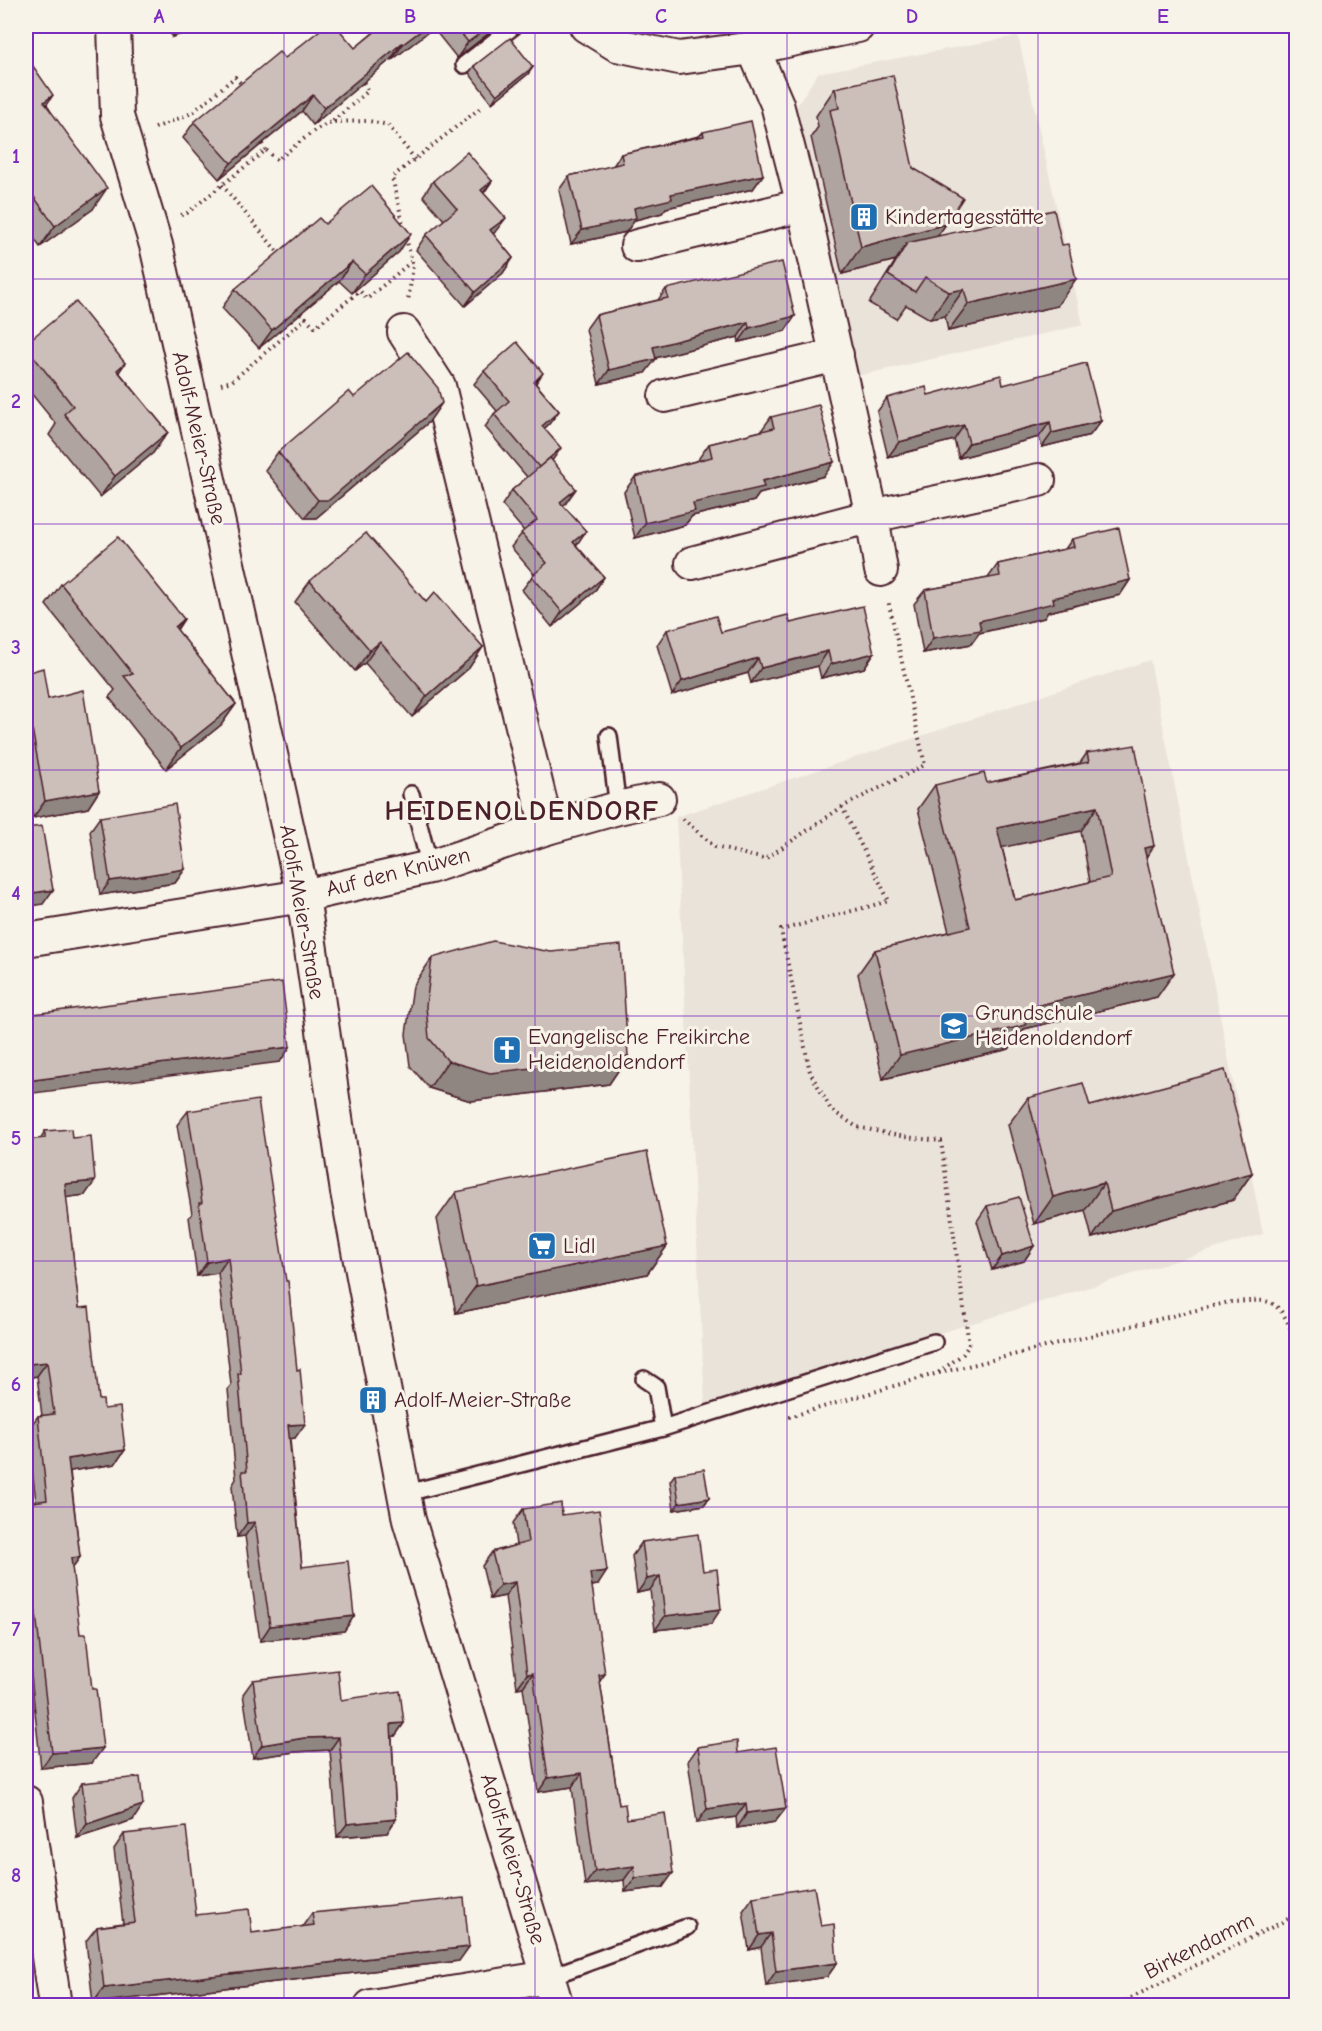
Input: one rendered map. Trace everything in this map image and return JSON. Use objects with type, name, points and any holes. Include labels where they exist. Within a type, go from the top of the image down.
[{"type":"street","name":"Adolf-Meier-Straße","points":[[114,26],[117,116],[149,222],[303,896],[347,1192],[409,1520],[553,1991]]},
{"type":"street","points":[[586,26],[617,45],[679,58],[753,48],[858,26]]},
{"type":"street","points":[[753,48],[777,104],[803,205],[872,516],[881,570]]},
{"type":"street","points":[[637,246],[803,205]]},
{"type":"street","points":[[404,332],[439,386],[547,828]]},
{"type":"street","points":[[665,396],[837,355]]},
{"type":"street","points":[[692,563],[872,516],[1039,480]]},
{"type":"street","name":"Auf den Knüven","points":[[26,940],[303,896],[430,867],[547,828],[659,799]]},
{"type":"street","points":[[26,1802],[55,2006]]},
{"type":"street","points":[[388,2004],[553,1991]]},
{"type":"lane","points":[[464,65],[514,26]]},
{"type":"lane","points":[[609,736],[618,808]]},
{"type":"lane","points":[[411,794],[430,867]]},
{"type":"lane","points":[[404,1494],[663,1428],[934,1342]]},
{"type":"lane","points":[[644,1379],[656,1387],[663,1428]]},
{"type":"lane","points":[[553,1991],[687,1927]]},
{"type":"path","points":[[332,122],[368,91],[360,75]]},
{"type":"path","points":[[124,140],[192,113],[235,77],[244,88]]},
{"type":"path","points":[[404,332],[412,261],[392,177],[483,106]]},
{"type":"path","points":[[321,118],[326,124]]},
{"type":"path","points":[[262,144],[277,160],[326,124],[369,121],[388,125],[415,159]]},
{"type":"path","points":[[149,222],[187,213],[266,150]]},
{"type":"path","points":[[222,185],[282,257]]},
{"type":"path","points":[[301,313],[315,327],[359,289],[367,299],[412,261]]},
{"type":"path","points":[[189,391],[232,381],[306,318]]},
{"type":"path","points":[[659,799],[715,847],[765,859],[842,807],[925,765],[881,570]]},
{"type":"path","points":[[842,807],[889,902],[781,930],[810,1072],[831,1110],[858,1126],[905,1137],[941,1141],[963,1300]]},
{"type":"path","points":[[938,1373],[1229,1302],[1266,1301],[1275,1305],[1291,1327],[1296,1346]]},
{"type":"path","name":"Birkendamm","points":[[1115,2006],[1296,1915]]},
{"type":"shaded area","points":[[1018,36],[1083,325],[848,378],[791,115],[818,73]]},
{"type":"shaded area","name":"Grundschule Heidenoldendorf","points":[[1150,660],[1263,1234],[705,1405],[676,817]]},
{"type":"building","points":[[176,26],[190,26],[177,30]]},
{"type":"building","points":[[325,26],[336,26],[355,48],[382,26],[427,26],[402,43],[324,108],[313,95],[231,163],[194,122],[279,52],[285,58]]},
{"type":"building","points":[[455,26],[490,26],[468,42]]},
{"type":"building","points":[[510,38],[533,67],[497,95],[474,66]]},
{"type":"building","points":[[26,56],[53,95],[44,102],[107,188],[55,226],[26,186]]},
{"type":"building","points":[[893,75],[913,168],[963,198],[946,224],[861,247],[830,110],[839,108],[835,88]]},
{"type":"building","points":[[751,121],[763,175],[671,194],[672,199],[634,208],[636,218],[582,230],[569,176],[623,163],[621,154],[704,136],[703,132]]},
{"type":"building","points":[[467,152],[492,181],[481,190],[506,218],[490,230],[513,258],[475,292],[426,235],[457,209],[433,181]]},
{"type":"building","points":[[371,186],[411,234],[365,274],[352,262],[272,330],[235,289],[319,218],[325,224]]},
{"type":"building","points":[[1054,210],[1062,245],[1068,244],[1076,279],[968,304],[964,289],[949,292],[925,277],[915,292],[888,275],[907,243]]},
{"type":"building","points":[[782,262],[795,316],[749,328],[748,322],[653,347],[656,359],[609,370],[596,315],[668,298],[666,289]]},
{"type":"building","points":[[76,302],[125,363],[117,370],[168,432],[115,476],[64,414],[73,406],[26,347],[26,343]]},
{"type":"building","points":[[517,342],[543,373],[534,382],[559,411],[542,426],[561,448],[539,467],[494,414],[509,401],[484,371]]},
{"type":"building","points":[[408,352],[438,388],[442,403],[329,500],[318,500],[278,452],[349,391],[354,397]]},
{"type":"building","points":[[1086,363],[1101,421],[1052,433],[1050,422],[969,443],[964,425],[899,442],[887,398],[926,387],[928,395],[1001,375],[1003,385]]},
{"type":"building","points":[[819,405],[834,462],[762,481],[764,487],[693,503],[695,511],[645,523],[635,477],[712,457],[709,444],[774,428],[771,417]]},
{"type":"building","points":[[550,458],[576,489],[560,502],[586,531],[573,542],[604,577],[562,612],[532,576],[547,563],[521,533],[537,520],[512,490]]},
{"type":"building","points":[[1119,528],[1130,580],[1053,598],[1054,603],[979,621],[981,630],[933,638],[925,590],[1000,576],[998,564],[1074,547],[1072,539]]},
{"type":"building","points":[[366,533],[426,602],[435,592],[483,647],[427,696],[380,642],[370,650],[310,581]]},
{"type":"building","points":[[118,537],[184,619],[175,627],[236,704],[181,748],[124,676],[133,674],[61,584]]},
{"type":"building","points":[[863,606],[874,653],[831,664],[828,651],[761,668],[758,658],[682,681],[667,630],[716,616],[721,632],[788,615],[790,623]]},
{"type":"building","points":[[43,668],[48,699],[83,690],[99,791],[45,801],[30,717],[26,717],[26,673]]},
{"type":"building","points":[[1135,745],[1154,846],[1144,848],[1174,973],[1022,1009],[1026,1025],[900,1055],[875,950],[970,927],[935,785],[984,773],[987,783],[1089,762],[1087,753]],"holes":[[[1097,807],[1111,877],[1015,900],[997,828]]]},
{"type":"building","points":[[175,804],[185,869],[110,881],[100,817]]},
{"type":"building","points":[[42,826],[53,890],[26,894],[26,828]]},
{"type":"building","name":"Evangelische Freikirche Heidenoldendorf","points":[[493,941],[551,952],[621,945],[628,1056],[490,1073],[448,1061],[429,1038],[426,1006],[432,958]]},
{"type":"building","points":[[282,982],[290,1047],[26,1081],[26,1015]]},
{"type":"building","points":[[1225,1070],[1252,1173],[1111,1211],[1104,1183],[1053,1197],[1028,1098],[1083,1083],[1090,1106]]},
{"type":"building","points":[[258,1100],[286,1281],[288,1281],[297,1370],[300,1369],[305,1424],[288,1425],[302,1567],[348,1561],[354,1616],[270,1626],[255,1522],[247,1523],[242,1471],[247,1471],[238,1374],[241,1374],[228,1258],[207,1262],[199,1203],[202,1203],[188,1111]]},
{"type":"building","points":[[71,1129],[72,1138],[91,1136],[95,1181],[65,1184],[79,1308],[89,1307],[99,1400],[103,1400],[104,1409],[120,1407],[125,1450],[68,1459],[80,1557],[71,1558],[80,1634],[86,1634],[92,1689],[96,1689],[103,1748],[52,1753],[26,1526],[26,1503],[47,1500],[38,1416],[54,1414],[47,1362],[29,1364],[26,1326],[26,1228],[30,1228],[26,1140],[45,1138],[45,1131]]},
{"type":"building","name":"Lidl","points":[[647,1152],[667,1246],[476,1286],[456,1192]]},
{"type":"building","points":[[1019,1197],[1034,1246],[1002,1256],[987,1206]]},
{"type":"building","points":[[704,1469],[709,1498],[679,1503],[675,1474]]},
{"type":"building","points":[[561,1503],[562,1515],[599,1510],[607,1571],[590,1573],[605,1674],[599,1675],[619,1805],[625,1804],[627,1819],[665,1813],[673,1873],[635,1878],[634,1866],[595,1871],[582,1773],[548,1778],[533,1673],[527,1674],[515,1582],[500,1585],[492,1552],[528,1542],[523,1509]]},
{"type":"building","points":[[698,1534],[703,1571],[717,1569],[721,1609],[665,1616],[660,1576],[647,1579],[642,1542]]},
{"type":"building","points":[[338,1670],[341,1700],[400,1691],[404,1723],[391,1724],[396,1819],[347,1824],[339,1737],[304,1738],[262,1745],[253,1680]]},
{"type":"building","points":[[737,1741],[738,1753],[776,1747],[786,1808],[747,1813],[746,1803],[707,1809],[698,1747]]},
{"type":"building","points":[[140,1777],[143,1805],[87,1824],[82,1783]]},
{"type":"building","points":[[186,1827],[196,1915],[249,1909],[252,1933],[314,1925],[312,1913],[464,1898],[469,1947],[104,1988],[97,1927],[135,1922],[124,1834]]},
{"type":"building","points":[[814,1887],[821,1926],[834,1924],[837,1963],[776,1971],[771,1933],[759,1935],[753,1897]]},
{"type":"place","name":"Kindertagesstätte","points":[[864,217]]},
{"type":"place","name":"Grundschule Heidenoldendorf","points":[[954,1026]]},
{"type":"place","name":"Evangelische Freikirche Heidenoldendorf","points":[[507,1050]]},
{"type":"place","name":"Lidl","points":[[542,1246]]},
{"type":"place","name":"Adolf-Meier-Straße","points":[[373,1400]]},
{"type":"district","name":"HEIDENOLDENDORF","points":[[522,811]]}]
